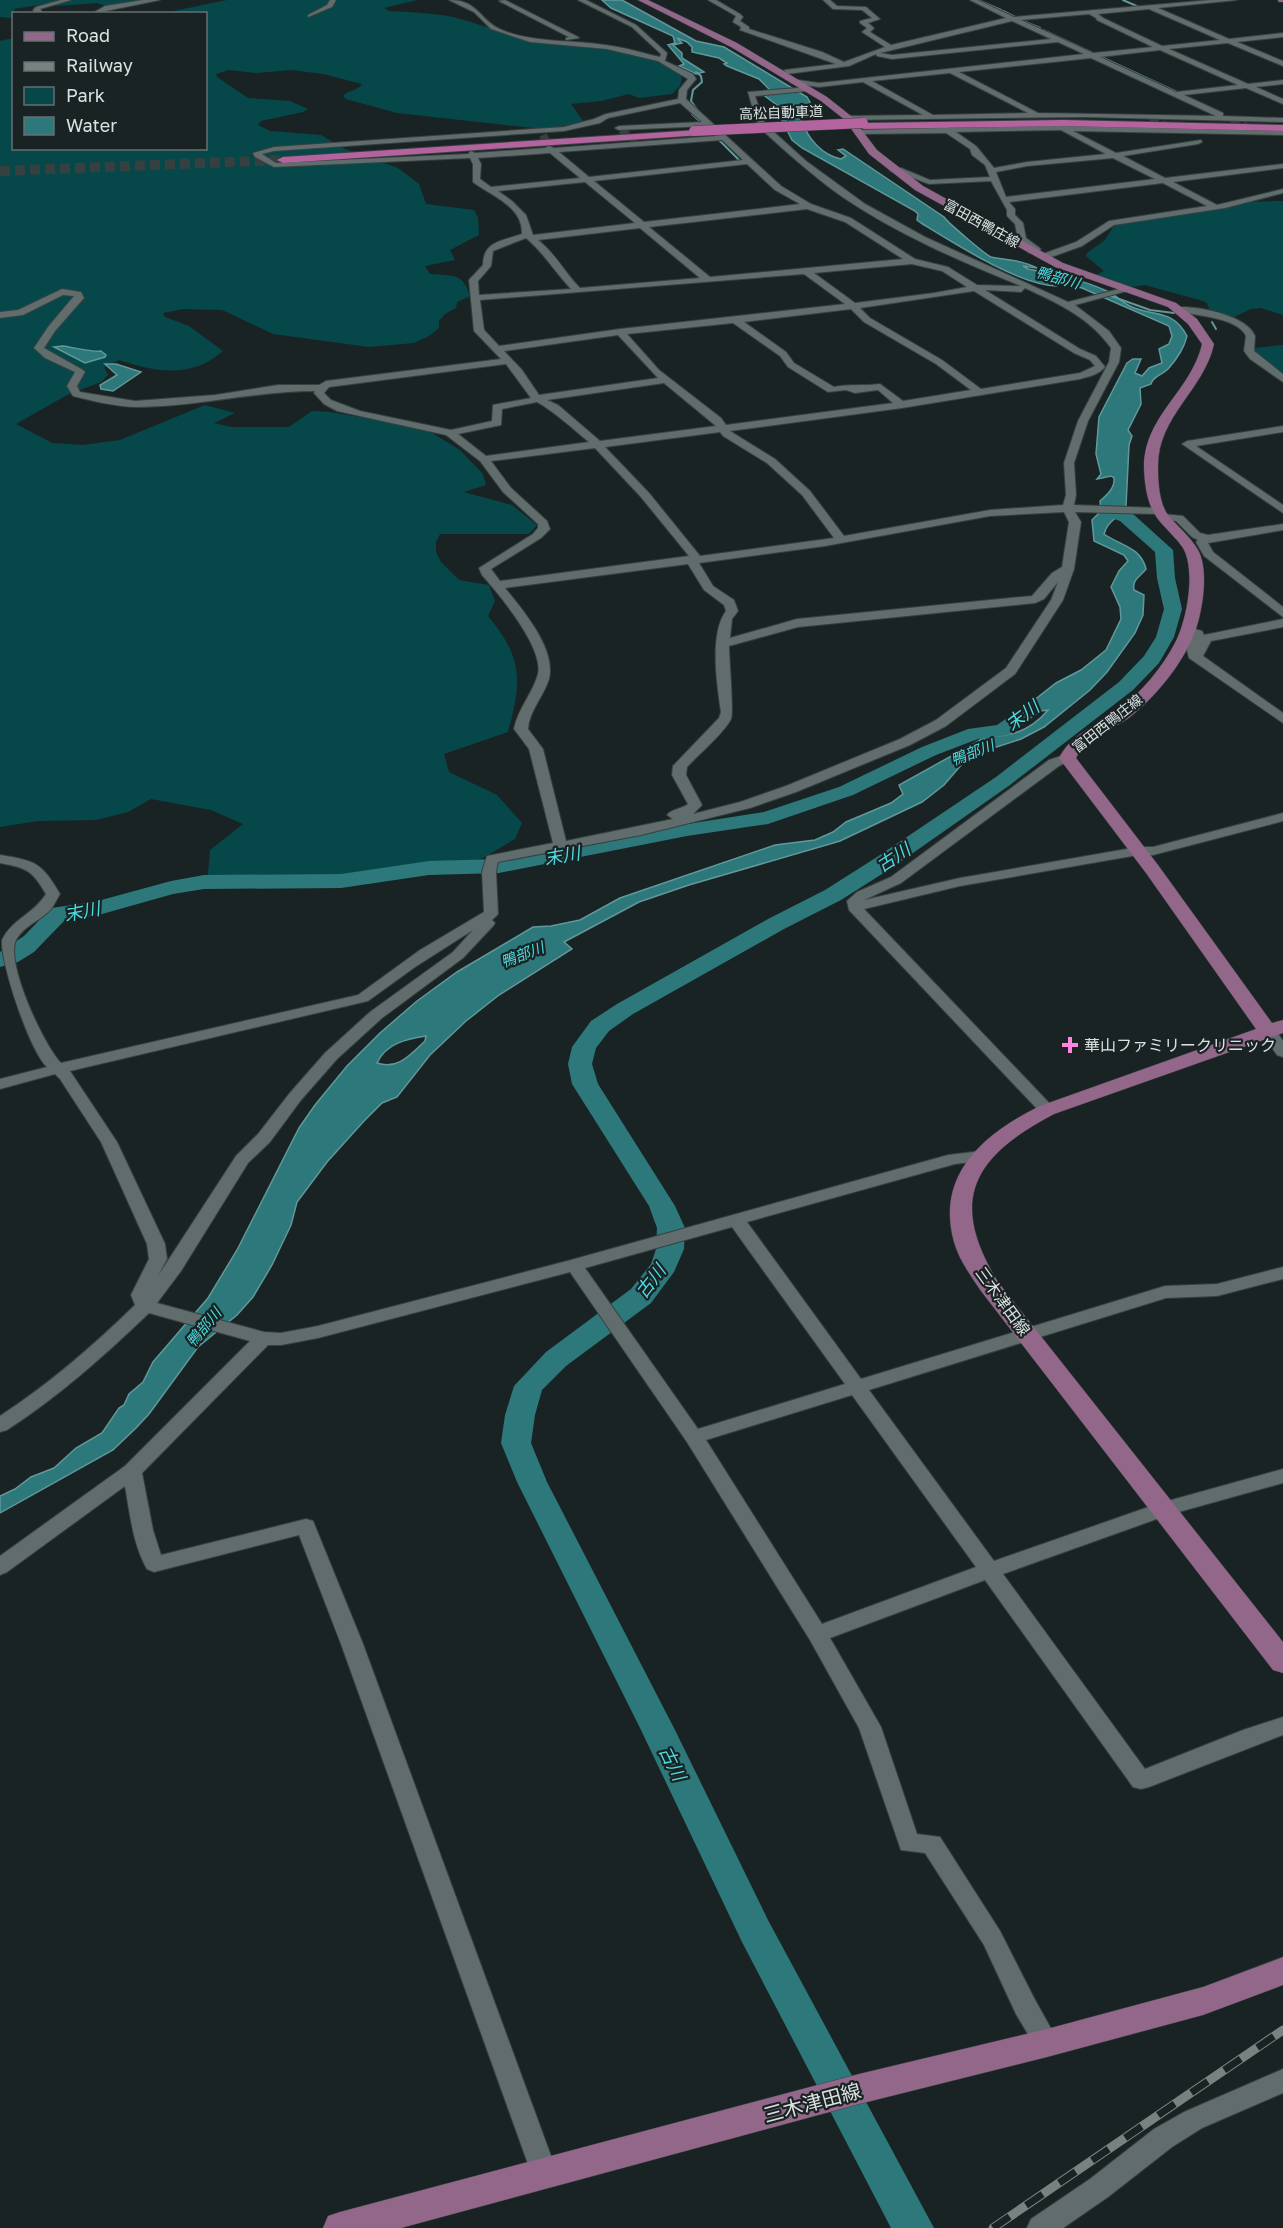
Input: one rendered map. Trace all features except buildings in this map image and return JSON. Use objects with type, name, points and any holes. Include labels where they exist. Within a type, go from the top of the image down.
[{"type":"highway","name":"高松自動車道","points":[[282,156],[696,132],[861,127],[1073,123],[1283,126]]},
{"type":"main road","name":"富田西鴨庄線","points":[[642,0],[734,45],[838,108],[861,127],[873,153],[919,188],[1037,254],[1122,290],[1160,300],[1182,310],[1202,334],[1208,344],[1207,353],[1197,373],[1161,423],[1151,461],[1156,513],[1188,545],[1194,556],[1193,608],[1188,631],[1174,657],[1154,684],[1128,710],[1075,748],[1066,758],[1276,1028]]},
{"type":"main road","name":"三木津田線","points":[[1276,1028],[1047,1110],[1024,1121],[999,1137],[981,1156],[966,1183],[962,1202],[965,1242],[989,1286],[1283,1662]]},
{"type":"main road","name":"三木津田線","points":[[340,2228],[545,2175],[859,2089],[1047,2043],[1203,2001],[1283,1971]]},
{"type":"street","points":[[38,12],[36,10],[38,8],[68,0]]},
{"type":"street","points":[[98,12],[107,7],[157,0]]},
{"type":"street","points":[[310,16],[330,6],[333,0]]},
{"type":"street","points":[[452,0],[466,5],[494,28],[530,40],[607,47],[662,60]]},
{"type":"street","points":[[581,0],[617,16],[640,30],[665,54],[661,63],[690,76],[692,79],[683,90],[682,100]]},
{"type":"street","points":[[711,0],[738,15],[740,17],[736,22],[747,28],[742,29],[770,41],[860,68]]},
{"type":"street","points":[[826,0],[835,8],[864,8],[877,19],[862,22],[871,28],[865,32],[890,47]]},
{"type":"street","points":[[973,0],[1230,119]]},
{"type":"street","points":[[780,73],[847,64],[890,47],[1014,19],[1234,0]]},
{"type":"street","points":[[490,2],[501,1],[576,38],[549,43]]},
{"type":"street","points":[[466,5],[478,4]]},
{"type":"street","points":[[1148,7],[1283,64]]},
{"type":"street","points":[[1089,12],[1161,48],[1283,102]]},
{"type":"street","points":[[0,1425],[43,1397],[150,1307],[242,1160],[264,1138],[331,1056],[376,1015],[458,955],[490,921],[492,859],[503,855],[641,831],[745,805],[791,789],[905,742],[941,723],[1011,671],[1057,600],[1068,569],[1075,522],[1073,508],[1068,501],[1071,495],[1069,463],[1075,439],[1114,362],[1116,348],[1100,325],[1068,304],[966,260],[879,216],[808,169],[761,125],[751,94],[882,77],[1283,35]]},
{"type":"street","points":[[872,53],[892,57],[1059,40]]},
{"type":"street","points":[[920,54],[930,60]]},
{"type":"street","points":[[940,65],[1040,116]]},
{"type":"street","points":[[871,72],[882,77]]},
{"type":"street","points":[[864,80],[932,118]]},
{"type":"street","points":[[1176,94],[1283,82]]},
{"type":"street","points":[[682,100],[542,133],[460,140],[274,149],[257,153],[274,165],[472,155],[722,138]]},
{"type":"street","points":[[682,100],[778,188],[808,206],[848,220],[912,261]]},
{"type":"street","points":[[848,118],[1040,116],[1283,120]]},
{"type":"street","points":[[597,119],[611,123],[620,129],[761,125]]},
{"type":"street","points":[[861,127],[1171,128],[1283,133]]},
{"type":"street","points":[[1059,127],[1215,207]]},
{"type":"street","points":[[943,128],[974,148],[975,153],[989,164],[1006,206],[1011,209],[1011,216],[1019,223],[1022,239],[1037,249],[1037,254],[1079,244],[1112,223],[1215,207],[1283,191]]},
{"type":"street","points":[[1254,130],[1283,144]]},
{"type":"street","points":[[894,171],[901,171],[929,182],[992,175],[1028,164],[1198,142]]},
{"type":"street","points":[[550,149],[708,280]]},
{"type":"street","points":[[472,155],[477,164],[476,180],[520,212],[528,236],[546,250],[560,272],[578,291]]},
{"type":"street","points":[[489,190],[747,162]]},
{"type":"street","points":[[1005,200],[1283,166]]},
{"type":"street","points":[[641,831],[654,822],[688,811],[695,805],[679,775],[680,766],[725,719],[727,712],[722,664],[726,619],[732,611],[730,603],[708,588],[694,558],[645,495],[596,444],[554,407],[537,398],[519,372],[479,331],[474,280],[487,266],[487,253],[490,249],[528,236],[808,206]]},
{"type":"street","points":[[474,298],[912,261],[945,269],[1077,351],[1094,358],[1100,367],[1092,373],[902,405],[484,459]]},
{"type":"street","points":[[806,271],[852,305],[867,320],[939,362],[979,392]]},
{"type":"street","points":[[498,349],[976,289],[1011,286],[1049,297]]},
{"type":"street","points":[[1068,304],[1122,290]]},
{"type":"street","points":[[0,315],[20,313],[62,292],[78,294],[79,298],[51,329],[39,348],[44,354],[76,367],[80,372],[72,386],[77,393],[135,404],[228,397],[278,388],[321,388]]},
{"type":"street","points":[[1182,310],[1197,310],[1242,325],[1248,330],[1252,341],[1250,351],[1252,357],[1283,379]]},
{"type":"street","points":[[735,320],[783,354],[791,365],[824,387],[832,390],[847,387],[855,390],[880,387],[902,405]]},
{"type":"street","points":[[620,332],[648,364],[717,420],[723,429],[771,462],[806,493],[841,539]]},
{"type":"street","points":[[509,361],[326,384],[318,393],[341,409],[385,419],[438,427],[450,433],[484,459],[507,490],[539,518],[544,529],[537,536],[485,568],[486,573],[499,585],[542,654],[545,669],[522,720],[521,729],[536,749],[560,845]]},
{"type":"street","points":[[1092,373],[1089,399],[1094,401]]},
{"type":"street","points":[[450,433],[497,423],[497,407],[537,398],[668,380]]},
{"type":"street","points":[[1283,429],[1187,444],[1283,510]]},
{"type":"street","points":[[499,585],[694,558],[803,546],[992,513],[1073,508],[1156,513],[1179,518],[1196,535],[1207,539]]},
{"type":"street","points":[[1283,527],[1207,539],[1202,542],[1208,554],[1283,613]]},
{"type":"street","points":[[725,643],[797,623],[1035,598],[1043,596],[1059,572],[1068,569]]},
{"type":"street","points":[[1283,623],[1206,638],[1198,654],[1193,655],[1283,719]]},
{"type":"street","points":[[1188,631],[1198,634],[1193,650],[1198,654]]},
{"type":"street","points":[[1047,1110],[854,907],[854,901],[861,895],[896,880],[1045,769],[1066,758]]},
{"type":"street","points":[[854,907],[960,882],[1138,851],[1153,851],[1283,817]]},
{"type":"street","points":[[0,859],[31,865],[39,870],[52,894],[44,909],[18,926],[8,941],[6,958],[29,1026],[46,1057],[56,1069],[66,1076],[109,1142],[156,1244],[158,1259],[140,1295],[150,1307],[259,1336],[281,1339],[318,1332],[574,1265],[954,1159],[981,1156]]},
{"type":"street","points":[[0,1084],[363,998],[394,973],[491,914]]},
{"type":"street","points":[[1276,1028],[1283,1052]]},
{"type":"street","points":[[736,1220],[1141,1780],[1251,1736],[1283,1726]]},
{"type":"street","points":[[574,1265],[694,1437],[817,1634],[870,1727],[909,1843],[932,1844],[992,1938],[1025,2006],[1047,2043]]},
{"type":"street","points":[[694,1437],[1165,1292],[1217,1290],[1283,1273]]},
{"type":"street","points":[[0,1566],[132,1471],[259,1336]]},
{"type":"street","points":[[132,1471],[143,1530],[154,1564],[306,1526],[352,1644],[545,2175]]},
{"type":"street","points":[[817,1634],[1097,1531],[1164,1509],[1283,1476]]},
{"type":"street","points":[[1040,2228],[1100,2188],[1163,2138],[1193,2120],[1283,2082]]},
{"type":"green space","points":[[0,0],[147,0],[110,7],[97,3],[56,6],[46,4],[13,9],[16,12],[12,12],[12,18],[0,17]]},
{"type":"green space","points":[[227,0],[417,0],[384,8],[389,11],[448,16],[528,39],[631,53],[651,58],[668,66],[682,77],[680,86],[672,94],[639,98],[629,94],[601,101],[571,104],[583,121],[542,129],[397,113],[346,99],[343,96],[362,84],[323,74],[291,70],[257,73],[229,70],[216,74],[248,98],[290,101],[308,109],[261,121],[258,125],[270,131],[321,135],[345,149],[398,168],[419,184],[426,204],[474,210],[478,218],[479,235],[450,250],[455,260],[425,266],[430,274],[460,279],[470,296],[457,302],[456,308],[445,314],[439,321],[439,328],[429,336],[414,343],[369,347],[273,334],[222,310],[183,309],[163,313],[165,317],[189,326],[223,351],[211,360],[186,369],[160,370],[119,360],[104,367],[108,375],[101,382],[67,395],[16,424],[52,443],[83,445],[120,440],[205,405],[235,413],[214,423],[231,427],[289,427],[312,411],[330,412],[424,428],[460,450],[483,474],[486,485],[464,492],[512,505],[537,525],[529,534],[440,534],[436,542],[436,552],[441,562],[459,580],[489,585],[495,601],[488,616],[508,645],[516,671],[516,698],[508,732],[444,754],[449,772],[497,795],[522,823],[515,839],[481,859],[422,876],[374,871],[288,885],[207,886],[210,850],[243,824],[211,810],[151,799],[128,812],[96,820],[38,821],[0,827],[0,41],[12,38],[12,150],[207,150],[207,12],[169,12]]},
{"type":"green space","points":[[1283,201],[1283,315],[1261,308],[1251,309],[1234,317],[1210,311],[1207,303],[1203,301],[1145,285],[1131,287],[1096,275],[1104,271],[1086,256],[1105,240],[1113,227],[1126,222],[1247,202]]},
{"type":"green space","points":[[1283,345],[1283,373],[1254,348]]},
{"type":"water","name":"鴨部川","points":[[602,0],[622,0],[696,41],[724,47],[807,97],[815,111],[812,117],[804,117],[802,121],[812,140],[822,150],[841,159],[846,156],[838,150],[843,149],[944,217],[991,257],[1026,263],[1037,268],[1023,266],[1028,269],[1090,284],[1109,292],[1125,304],[1163,315],[1176,321],[1182,327],[1187,336],[1177,357],[1168,369],[1156,377],[1151,384],[1140,388],[1141,404],[1128,430],[1132,436],[1129,445],[1126,506],[1104,534],[1135,551],[1143,562],[1146,569],[1135,581],[1134,590],[1144,595],[1143,615],[1135,633],[1107,672],[1090,690],[1044,727],[1021,739],[969,756],[944,785],[922,802],[840,841],[639,902],[564,942],[572,949],[499,995],[466,1021],[430,1055],[397,1097],[382,1103],[327,1162],[297,1202],[291,1225],[272,1265],[253,1297],[237,1315],[198,1347],[149,1414],[136,1428],[113,1450],[0,1513],[0,1496],[15,1489],[31,1477],[54,1468],[76,1448],[102,1433],[119,1408],[124,1405],[129,1394],[143,1382],[153,1362],[208,1298],[237,1250],[299,1128],[315,1105],[347,1066],[417,1001],[457,972],[533,927],[580,920],[620,898],[775,845],[815,840],[833,832],[846,822],[891,803],[903,794],[899,785],[991,734],[1056,683],[1081,670],[1106,650],[1121,619],[1120,607],[1111,587],[1119,571],[1128,561],[1124,555],[1094,541],[1092,520],[1101,511],[1100,501],[1110,491],[1114,482],[1111,476],[1097,479],[1101,474],[1096,454],[1099,417],[1127,363],[1133,359],[1141,359],[1135,373],[1142,376],[1149,368],[1162,363],[1159,349],[1169,344],[1172,336],[1169,326],[1082,288],[1046,280],[1058,286],[1043,284],[1026,279],[968,252],[917,220],[918,214],[915,211],[802,148],[792,140],[777,110],[777,105],[765,96],[770,90],[759,79],[727,66],[724,64],[727,63],[719,58],[692,52],[692,47],[687,42],[677,38],[682,43],[673,45],[682,53],[682,58],[704,72],[696,74],[679,66],[684,64],[668,45],[675,43],[673,36],[611,8]],"holes":[[[1048,710],[1024,730],[994,736],[1013,729],[1041,711]],[[426,1036],[425,1041],[403,1060],[384,1065],[377,1063],[391,1046]]]},
{"type":"water","points":[[54,347],[101,351],[106,355],[85,363]]},
{"type":"water","points":[[105,364],[116,364],[141,372],[113,391],[101,389],[100,385],[117,375]]},
{"type":"waterway","points":[[978,0],[1001,10]]},
{"type":"waterway","points":[[1123,0],[1139,7]]},
{"type":"waterway","points":[[1003,11],[1017,18]]},
{"type":"waterway","points":[[1021,20],[1040,28]]},
{"type":"waterway","points":[[1043,30],[1095,54]]},
{"type":"waterway","points":[[1099,56],[1179,93]]},
{"type":"waterway","points":[[696,72],[701,76],[702,82],[693,90],[691,101],[699,112],[692,114],[705,126]]},
{"type":"waterway","points":[[715,136],[739,160],[735,162]]},
{"type":"waterway","points":[[1111,296],[1150,310],[1174,313]]},
{"type":"waterway","points":[[1212,322],[1216,329]]},
{"type":"waterway","name":"古川","points":[[913,2228],[755,1931],[658,1730],[532,1482],[516,1443],[520,1415],[529,1386],[556,1359],[641,1296],[664,1266],[670,1249],[671,1228],[662,1206],[585,1084],[580,1064],[584,1047],[600,1026],[625,1009],[776,924],[833,895],[942,825],[1126,686],[1152,659],[1165,637],[1173,609],[1166,578],[1164,550],[1126,517],[1112,512]]},
{"type":"waterway","name":"末川","points":[[0,960],[18,953],[59,913],[95,909],[171,888],[204,882],[341,881],[429,868],[499,866],[687,830],[768,818],[846,791],[929,751],[975,733],[1002,731],[1024,715]]},
{"type":"tunnel","points":[[1151,118],[1170,128]]},
{"type":"tunnel","points":[[1232,120],[1253,130]]},
{"type":"tunnel","points":[[621,130],[638,142]]},
{"type":"tunnel","points":[[543,135],[549,148]]},
{"type":"tunnel","points":[[0,171],[283,160]]},
{"type":"railway","points":[[993,2228],[1283,2030]]},
{"type":"place","name":"華山ファミリークリニック","points":[[1070,1045]]}]
